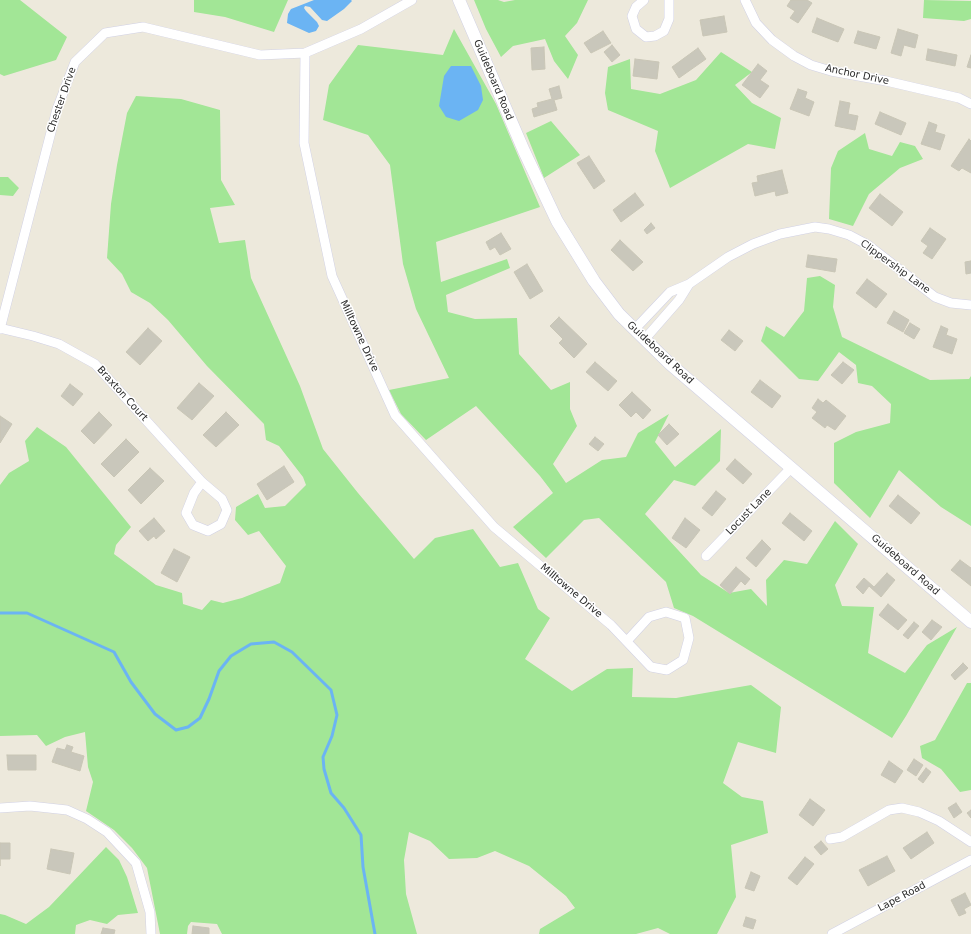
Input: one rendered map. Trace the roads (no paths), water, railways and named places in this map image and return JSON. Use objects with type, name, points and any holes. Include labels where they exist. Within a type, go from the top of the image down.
[{"type":"street","points":[[305,53],[361,29],[412,0]]},
{"type":"street","name":"Guideboard Road","points":[[459,0],[524,151],[557,221],[594,281],[634,330],[971,622]]},
{"type":"street","points":[[644,0],[636,7],[632,16],[634,26],[646,37],[655,36],[664,31],[669,19],[669,0]]},
{"type":"street","name":"Anchor Drive","points":[[745,0],[756,23],[772,40],[794,56],[812,65],[831,71],[886,81],[960,98],[971,104]]},
{"type":"street","name":"Chester Drive","points":[[0,328],[57,109],[75,62],[105,33],[143,27],[260,55],[305,53]]},
{"type":"street","name":"Milltowne Drive","points":[[305,53],[304,144],[332,276],[395,415],[494,527],[627,641],[651,667],[667,670],[683,660],[689,638],[684,618],[666,612],[649,617],[627,641]]},
{"type":"street","name":"Clippership Lane","points":[[634,330],[670,292],[689,284],[728,257],[753,244],[780,234],[815,227],[829,229],[849,235],[868,245],[935,297],[951,303],[971,305]]},
{"type":"street","name":"Clippership Lane","points":[[644,340],[679,300],[689,284]]},
{"type":"street","name":"Braxton Court","points":[[0,328],[58,344],[95,364],[202,482],[222,500],[227,510],[221,524],[208,532],[193,525],[186,513],[194,493],[202,482]]},
{"type":"street","name":"Locust Lane","points":[[706,556],[792,468]]},
{"type":"street","points":[[0,808],[30,806],[67,810],[87,819],[107,832],[136,863],[150,912],[151,934]]},
{"type":"street","points":[[830,839],[842,837],[889,810],[902,808],[919,812],[939,821],[971,842]]},
{"type":"street","name":"Lape Road","points":[[832,934],[971,860]]},
{"type":"water","points":[[314,0],[352,1],[344,9],[327,21],[322,20],[310,7],[305,6],[304,8],[306,11],[319,26],[316,31],[309,33],[287,23],[288,14],[291,9]]},
{"type":"water","points":[[451,66],[471,66],[481,86],[483,100],[478,110],[459,121],[446,117],[439,106],[444,76]]},
{"type":"waterway","points":[[0,613],[27,613],[114,652],[131,682],[155,714],[176,730],[188,727],[200,718],[209,699],[219,671],[231,656],[251,644],[274,642],[292,652],[331,690],[337,715],[332,736],[323,757],[324,769],[331,793],[344,808],[361,835],[363,867],[375,934]]}]
